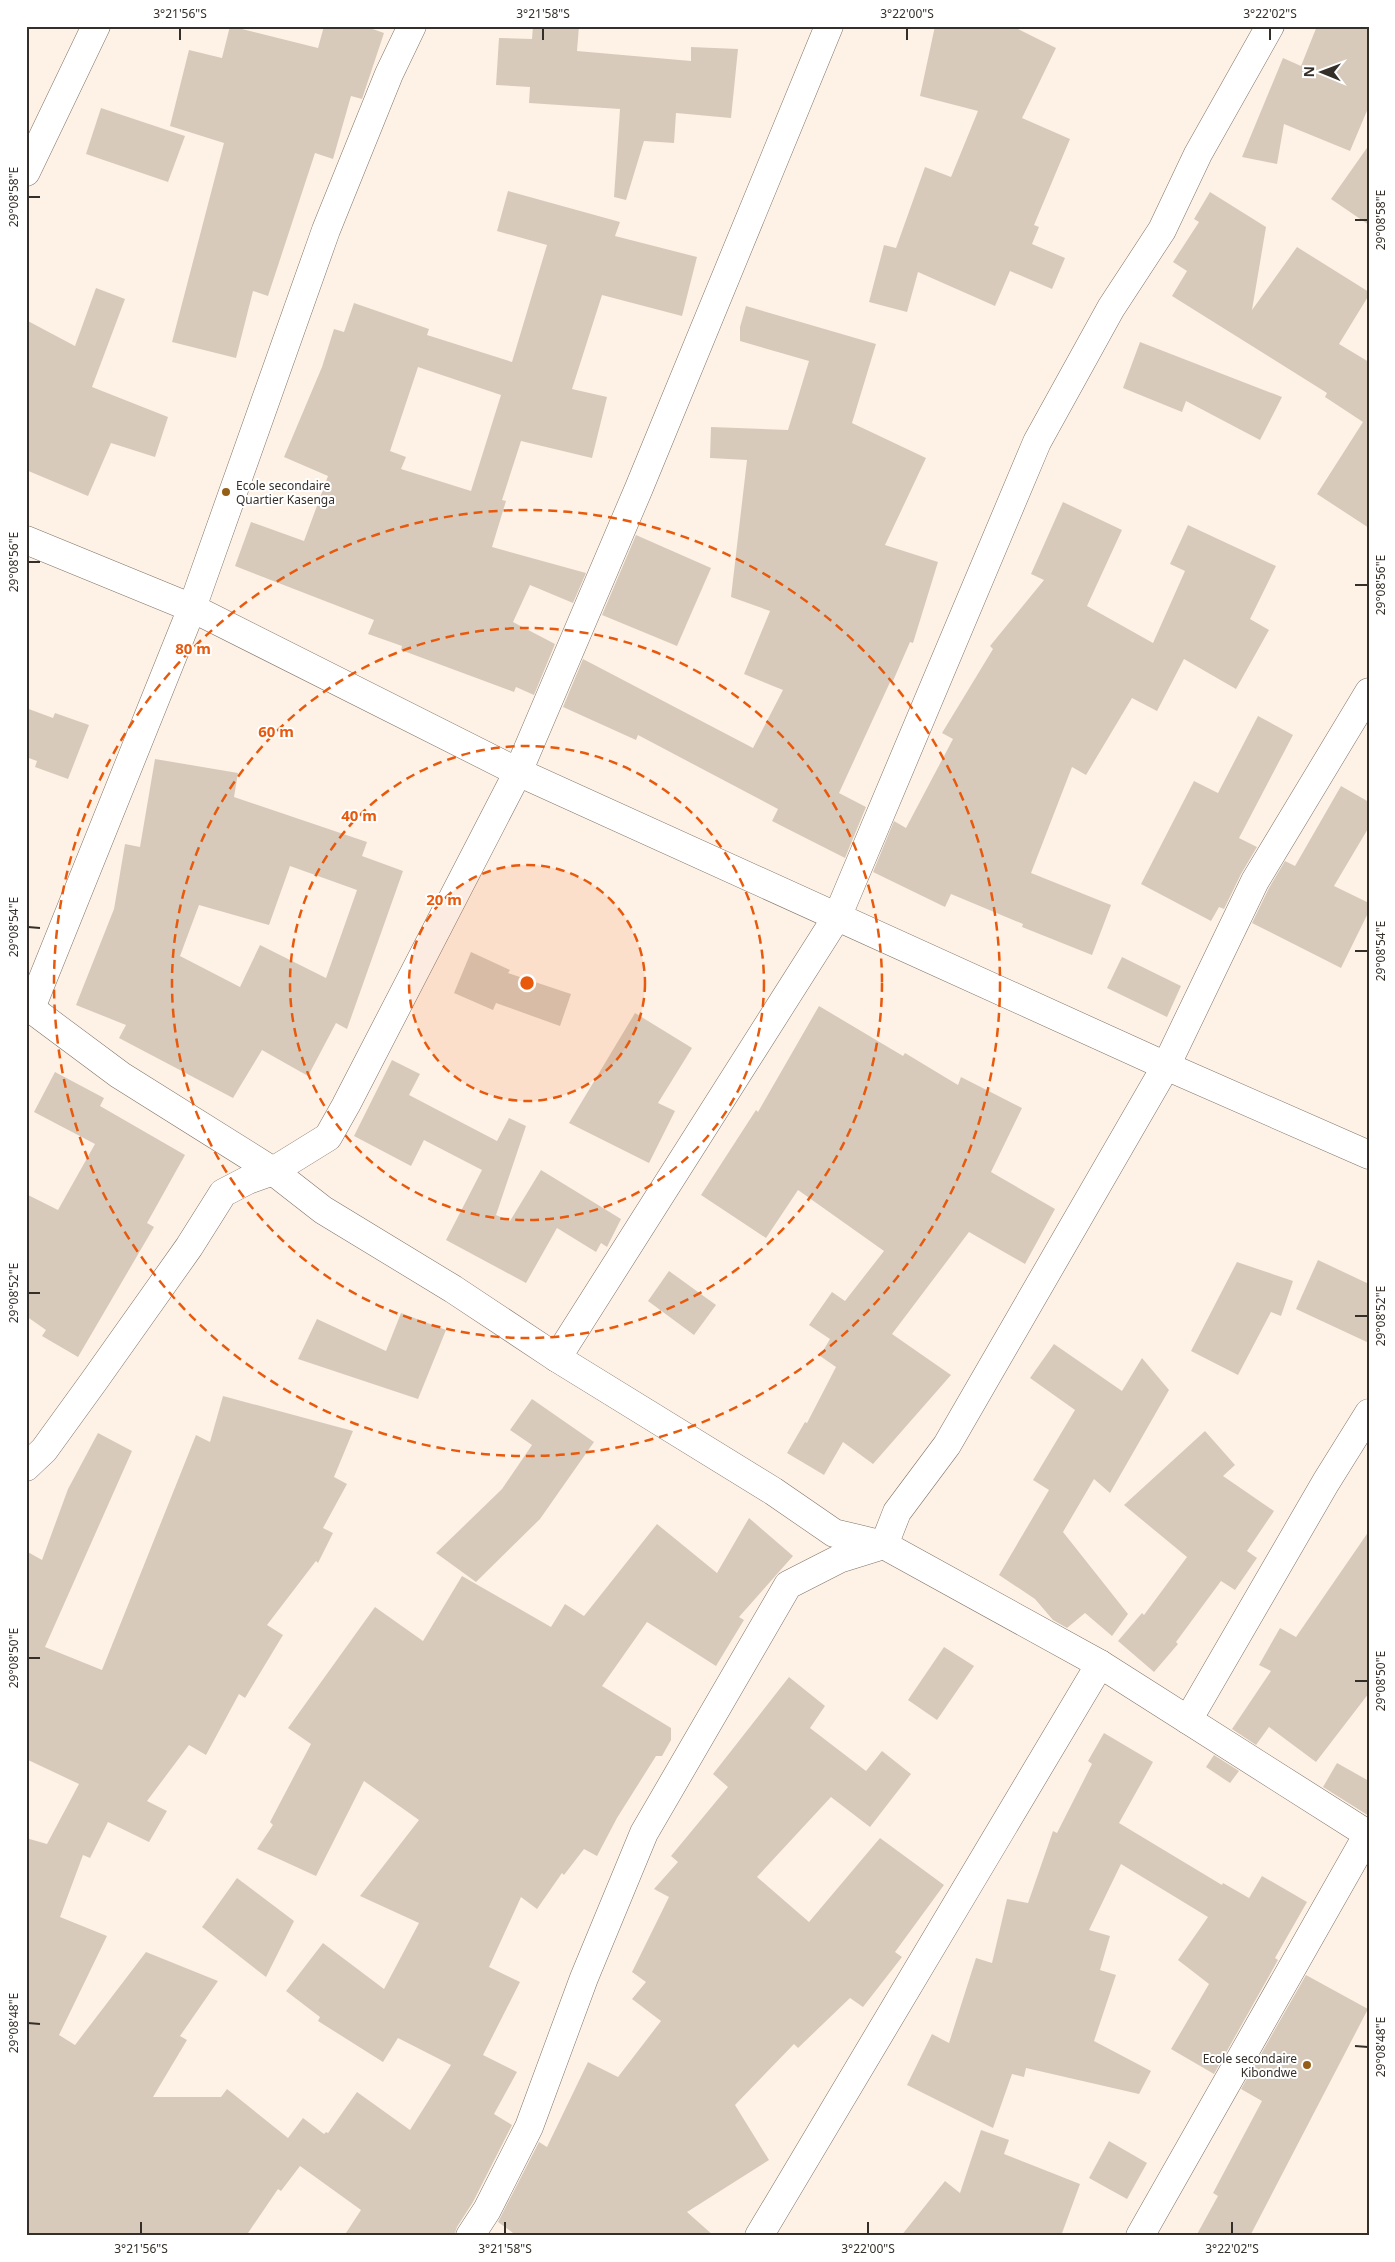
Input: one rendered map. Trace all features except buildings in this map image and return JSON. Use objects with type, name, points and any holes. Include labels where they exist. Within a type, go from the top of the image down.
[{"type":"main road","points":[[26,172],[96,26]]},
{"type":"main road","points":[[412,26],[389,74],[326,230],[192,608],[29,1006],[120,1075],[273,1171],[323,1210],[453,1289],[557,1358],[773,1491],[834,1534],[884,1545],[1100,1664],[1368,1834],[1140,2236]]},
{"type":"main road","points":[[26,1467],[44,1450],[189,1247],[223,1193],[248,1180],[273,1171],[328,1137],[351,1096],[518,772],[639,488],[829,26]]},
{"type":"main road","points":[[557,1358],[838,915],[1036,442],[1112,308],[1162,230],[1198,154],[1270,26]]},
{"type":"main road","points":[[26,540],[192,608],[518,772],[838,915],[1166,1066],[1369,1155]]},
{"type":"main road","points":[[884,1545],[897,1512],[947,1445],[1166,1066],[1255,881],[1369,692]]},
{"type":"main road","points":[[1188,1720],[1326,1482],[1369,1413]]},
{"type":"main road","points":[[470,2236],[487,2210],[529,2126],[584,1978],[644,1833],[788,1585],[839,1559],[884,1545]]},
{"type":"main road","points":[[759,2236],[1100,1664]]},
{"type":"place","name":"Ecole secondaire Quartier Kasenga","points":[[226,492]]},
{"type":"place","name":"Ecole secondaire Kibondwe","points":[[1307,2065]]}]
